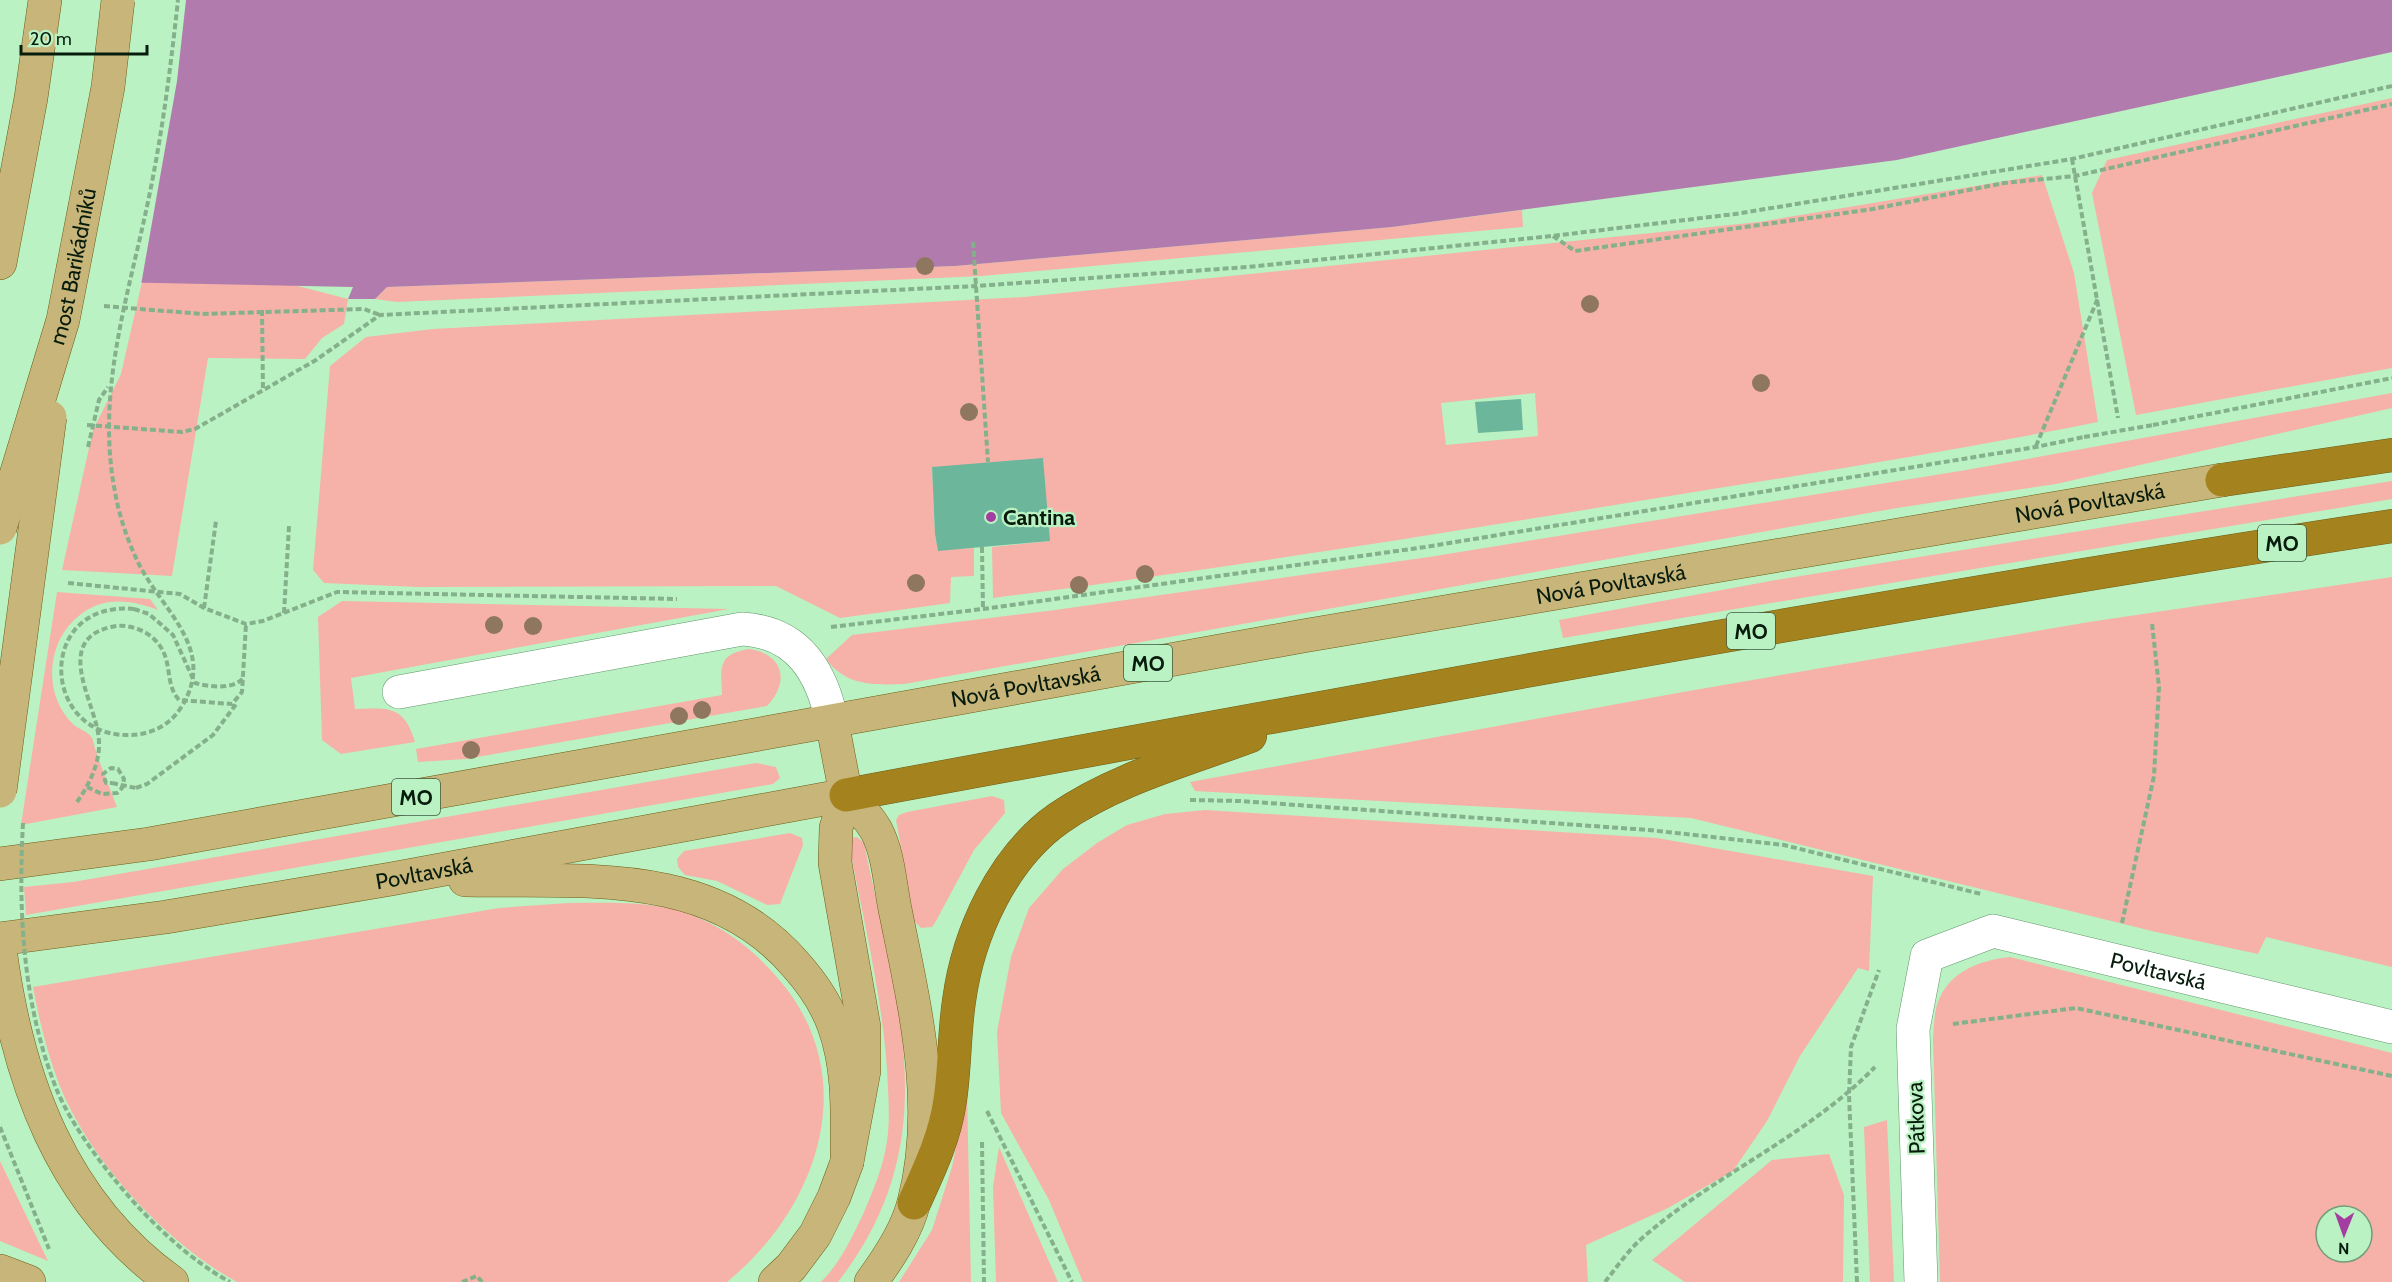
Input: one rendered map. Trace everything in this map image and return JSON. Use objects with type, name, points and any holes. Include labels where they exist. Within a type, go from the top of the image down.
[{"type":"highway","name":"Nová Povltavská","points":[[2222,480],[2392,455]]},
{"type":"highway","name":"MO","points":[[846,795],[1331,706],[1967,594],[2392,526]]},
{"type":"highway","points":[[914,1203],[938,1149],[950,1103],[959,999],[968,957],[988,904],[1022,855],[1057,819],[1105,792],[1331,706]]},
{"type":"main road","points":[[2,249],[31,98],[45,0]]},
{"type":"main road","name":"most Barikádníků","points":[[0,528],[63,320],[106,99],[118,0]]},
{"type":"main road","points":[[0,791],[63,320]]},
{"type":"main road","name":"Nová Povltavská","points":[[832,722],[1303,636],[2222,480]]},
{"type":"main road","points":[[775,1282],[791,1267],[815,1235],[834,1197],[847,1162],[866,1049],[835,863],[836,828],[846,795],[832,722]]},
{"type":"main road","name":"MO","points":[[0,864],[149,844],[832,722]]},
{"type":"main road","points":[[846,795],[867,815],[883,849],[918,1021],[923,1069],[925,1118],[914,1203],[900,1236],[871,1282]]},
{"type":"main road","name":"Povltavská","points":[[0,939],[166,917],[391,879],[846,795]]},
{"type":"main road","points":[[391,879],[639,884],[676,891],[742,918],[769,936],[801,970],[822,999],[834,1026],[847,1095],[847,1162]]},
{"type":"main road","points":[[0,949],[7,1002],[15,1032],[36,1099],[65,1166],[111,1228],[172,1282]]},
{"type":"main road","points":[[0,1271],[28,1282]]},
{"type":"street","points":[[399,692],[742,629],[763,630],[780,638],[799,652],[816,672],[827,698],[832,722]]},
{"type":"street","name":"Povltavská","points":[[1927,956],[1993,931],[2392,1027]]},
{"type":"street","name":"Pátkova","points":[[1922,1282],[1913,1029],[1927,956]]},
{"type":"path","points":[[178,0],[151,189],[109,385],[110,458],[121,516],[137,561],[182,629],[190,646],[193,664],[193,682],[187,699],[175,717],[161,728],[126,735],[100,729],[78,714],[66,698],[60,672],[65,644],[88,617],[117,608],[134,609],[149,615],[173,634],[195,682],[231,686],[240,683],[244,676]]},
{"type":"path","points":[[95,305],[202,314],[261,310],[364,309],[380,315],[976,286],[1248,267],[1552,236],[1735,214],[2072,159],[2392,86]]},
{"type":"path","points":[[1552,236],[1575,251],[1874,209],[2004,183],[2075,176],[2392,104]]},
{"type":"path","points":[[2072,159],[2118,418]]},
{"type":"path","points":[[974,242],[988,462]]},
{"type":"path","points":[[2036,447],[2098,297]]},
{"type":"path","points":[[261,310],[263,390]]},
{"type":"path","points":[[80,424],[182,432],[195,429],[316,360],[380,315]]},
{"type":"path","points":[[822,623],[832,628],[983,609],[1425,547],[2036,447],[2392,378]]},
{"type":"path","points":[[86,453],[99,400],[109,385]]},
{"type":"path","points":[[204,608],[216,521]]},
{"type":"path","points":[[284,613],[289,526]]},
{"type":"path","points":[[982,547],[983,609]]},
{"type":"path","points":[[61,581],[180,594],[204,608],[246,624],[263,621],[337,592],[678,599]]},
{"type":"path","points":[[2114,959],[2154,776],[2159,687],[2152,623]]},
{"type":"path","points":[[87,787],[102,794],[117,793],[122,788],[124,779],[118,770],[111,768],[106,769],[103,779],[112,783],[136,788],[147,784],[213,735],[238,699],[244,676],[246,624]]},
{"type":"path","points":[[77,802],[87,787],[97,761],[99,742],[94,712],[82,682],[80,660],[87,642],[103,629],[114,626],[127,627],[140,630],[152,637],[169,663],[170,687],[179,700],[223,705],[232,704],[238,699]]},
{"type":"path","points":[[1182,800],[1240,801],[1649,830],[1773,843],[1987,895]]},
{"type":"path","points":[[23,821],[22,912],[27,977],[41,1042],[57,1090],[93,1151],[119,1187],[158,1228],[208,1270],[230,1282]]},
{"type":"path","points":[[1857,1282],[1848,1095],[1851,1047],[1879,970]]},
{"type":"path","points":[[1605,1282],[1640,1241],[1733,1171],[1848,1095],[1913,1029],[2076,1008],[2392,1076]]},
{"type":"path","points":[[982,1100],[1072,1282]]},
{"type":"path","points":[[0,1127],[53,1260]]},
{"type":"path","points":[[982,1135],[984,1282]]},
{"type":"path","points":[[462,1282],[477,1276],[482,1282]]},
{"type":"shaded area","points":[[0,0],[2392,0],[2392,52],[1897,160],[1392,227],[955,266],[387,287],[375,299],[348,299],[353,287],[9,280]]},
{"type":"shaded area","points":[[2392,98],[2392,368],[2136,415],[2092,193],[2107,160]]},
{"type":"shaded area","points":[[2042,175],[2074,273],[2098,422],[1866,464],[1473,528],[1233,565],[993,598],[992,547],[1050,541],[932,467],[935,534],[938,550],[974,548],[974,576],[951,577],[950,603],[840,618],[776,586],[418,587],[324,583],[313,570],[330,366],[366,337],[433,329],[1024,297],[1759,222]],"holes":[[[1535,393],[1538,436],[1446,445],[1441,403]]]},
{"type":"shaded area","points":[[1522,210],[1523,227],[982,276],[397,302],[375,299],[387,287],[955,266],[1392,227]]},
{"type":"shaded area","points":[[142,282],[294,285],[348,299],[344,324],[322,338],[305,359],[208,358],[172,576],[62,570],[93,430],[121,374]]},
{"type":"shaded area","points":[[2392,393],[2392,408],[2056,484],[1897,508],[904,684],[871,684],[851,679],[834,668],[826,659],[852,635],[1055,610],[1429,557],[1966,470]]},
{"type":"shaded area","points":[[2392,481],[2392,499],[1563,638],[1559,620],[1782,579]]},
{"type":"shaded area","points":[[2392,577],[2392,967],[2266,937],[2258,954],[2156,932],[1691,818],[1195,791],[1190,782],[1683,692],[2089,622]]},
{"type":"shaded area","points":[[57,592],[150,599],[158,610],[127,602],[108,602],[98,605],[80,615],[69,626],[60,639],[55,653],[52,668],[57,699],[64,713],[74,725],[91,736],[117,807],[21,825]]},
{"type":"shaded area","points":[[342,601],[729,609],[351,678],[355,709],[394,711],[406,721],[415,742],[341,754],[322,740],[318,617]]},
{"type":"shaded area","points":[[749,649],[770,657],[780,670],[779,688],[767,706],[466,759],[418,762],[416,749],[722,695],[723,664],[731,654]]},
{"type":"shaded area","points":[[756,763],[776,767],[780,778],[773,784],[26,915],[24,887],[73,882]]},
{"type":"shaded area","points":[[992,796],[1004,800],[1005,813],[974,850],[932,927],[921,928],[914,921],[896,820],[899,815],[907,812]]},
{"type":"shaded area","points":[[1205,810],[1657,838],[1873,876],[1869,971],[1858,968],[1800,1056],[1767,1121],[1733,1171],[1668,1208],[1586,1245],[1588,1282],[1083,1282],[1049,1200],[1001,1113],[997,1032],[1011,957],[1029,908],[1063,869],[1097,843],[1127,825],[1165,814]]},
{"type":"shaded area","points":[[790,833],[802,838],[803,845],[780,904],[767,905],[717,881],[685,875],[678,867],[677,859],[684,851]]},
{"type":"shaded area","points":[[857,837],[864,843],[899,1014],[905,1068],[903,1122],[893,1175],[872,1229],[838,1282],[821,1282],[851,1240],[876,1182],[887,1144],[889,1112],[883,1027],[849,844],[852,838]]},
{"type":"shaded area","points":[[568,903],[651,905],[684,912],[699,918],[731,935],[758,957],[775,975],[802,1013],[818,1053],[824,1095],[820,1136],[807,1177],[787,1215],[760,1251],[727,1282],[237,1282],[183,1245],[157,1222],[110,1170],[89,1142],[59,1084],[44,1036],[33,987],[499,908]]},
{"type":"shaded area","points":[[2010,957],[2392,1053],[2392,1282],[1940,1282],[1933,1038],[1935,1013],[1948,984],[1966,970],[1987,961]]},
{"type":"shaded area","points":[[967,1091],[971,1282],[899,1282],[932,1230],[952,1167]]},
{"type":"shaded area","points":[[1887,1120],[1894,1282],[1870,1282],[1864,1127]]},
{"type":"shaded area","points":[[999,1147],[1058,1282],[996,1282],[993,1187]]},
{"type":"shaded area","points":[[1829,1154],[1844,1195],[1843,1282],[1685,1282],[1652,1260],[1772,1160]]},
{"type":"shaded area","points":[[0,1161],[48,1261],[0,1241]]},
{"type":"pier","points":[[0,0],[186,0],[177,81],[141,285],[0,282]]},
{"type":"building","points":[[1521,399],[1523,430],[1478,433],[1475,402]]},
{"type":"building","name":"Cantina","points":[[1043,458],[1050,541],[938,551],[932,467]]},
{"type":"place","name":"Cantina","points":[[991,517]]}]
